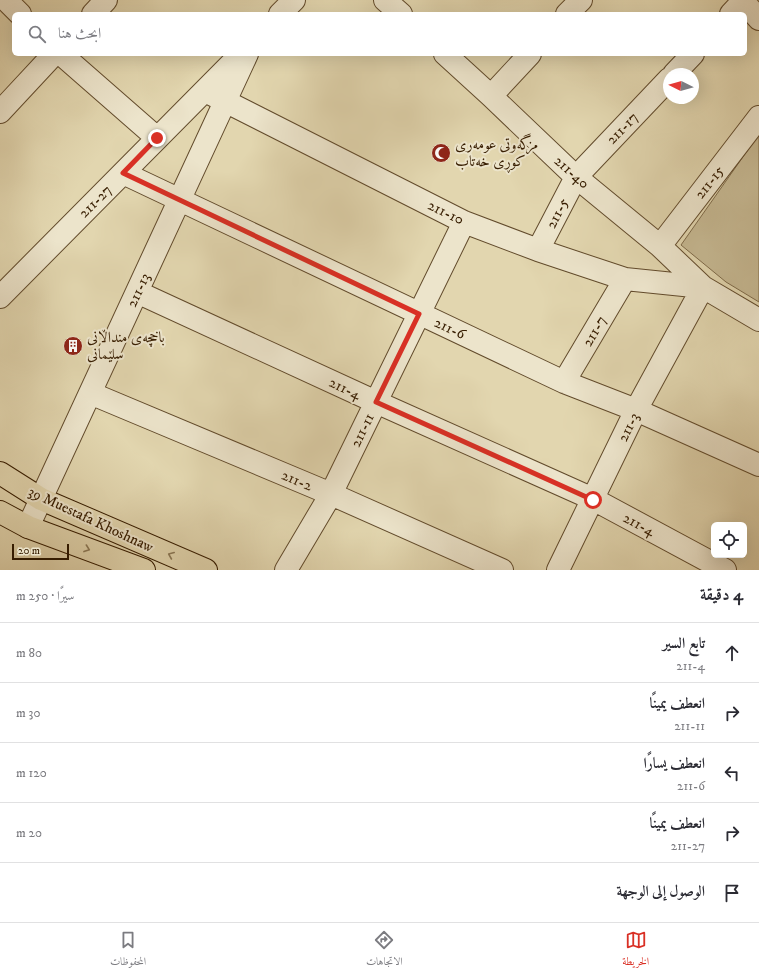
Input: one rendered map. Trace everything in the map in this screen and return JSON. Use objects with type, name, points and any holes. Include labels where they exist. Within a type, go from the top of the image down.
[{"type":"main road","name":"39 Muestafa Khoshnaw","points":[[0,473],[41,499],[206,570]]},
{"type":"main road","name":"39 Muestafa Khoshnaw","points":[[0,512],[28,527],[144,570]]},
{"type":"street","points":[[6,0],[18,12]]},
{"type":"street","points":[[95,12],[106,0]]},
{"type":"street","points":[[282,12],[294,0]]},
{"type":"street","points":[[385,0],[399,12]]},
{"type":"street","points":[[570,12],[580,0]]},
{"type":"street","points":[[738,5],[759,19]]},
{"type":"street","points":[[0,112],[52,56]]},
{"type":"street","points":[[63,56],[157,138]]},
{"type":"street","name":"211-27","points":[[0,297],[239,56]]},
{"type":"street","name":"211-13","points":[[28,527],[246,56]]},
{"type":"street","name":"211-40","points":[[447,56],[576,177],[660,246],[703,287]]},
{"type":"street","points":[[491,96],[528,56]]},
{"type":"street","points":[[679,68],[690,56]]},
{"type":"street","name":"211-17","points":[[576,177],[663,85]]},
{"type":"street","name":"211-10","points":[[204,90],[464,222],[538,250],[624,279],[703,287]]},
{"type":"street","name":"211-15","points":[[660,246],[759,117]]},
{"type":"street","name":"211-6","points":[[123,173],[564,382],[636,410],[759,465]]},
{"type":"street","name":"211-5","points":[[538,250],[576,177]]},
{"type":"street","name":"211-11","points":[[286,570],[331,494],[464,222]]},
{"type":"street","name":"211-7","points":[[564,382],[624,279]]},
{"type":"street","points":[[703,287],[759,320]]},
{"type":"street","name":"211-3","points":[[558,570],[636,410],[703,287]]},
{"type":"street","name":"211-4","points":[[137,292],[593,500],[725,570]]},
{"type":"street","name":"211-2","points":[[90,393],[331,494],[502,570]]},
{"type":"shaded area","points":[[759,134],[759,302],[726,282],[681,245]]},
{"type":"place","name":"مزگەوتی عومەری کوڕی خەتاب","points":[[441,153]]},
{"type":"place","name":"باخچەی منداڵانی سلێمانی","points":[[73,346]]},
{"type":"route","points":[[157,138],[123,173],[419,314],[376,402],[593,500]]}]
